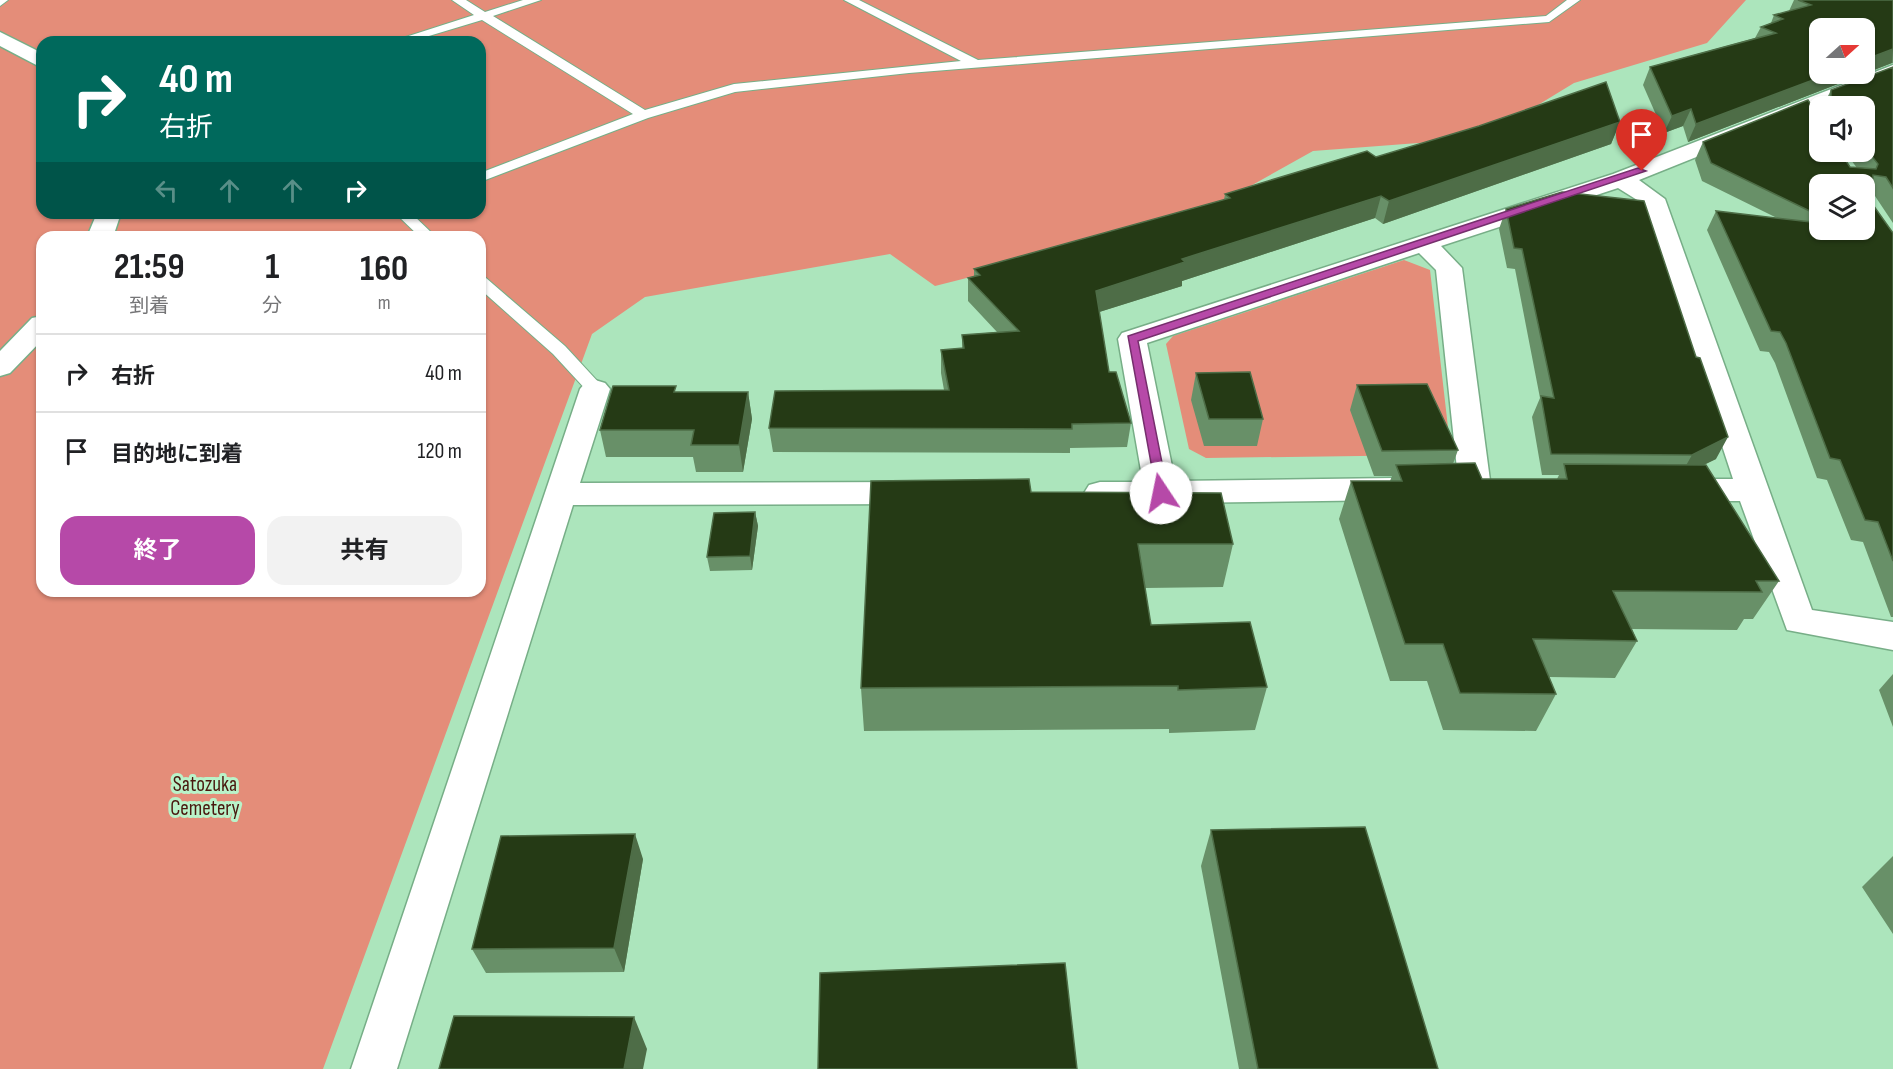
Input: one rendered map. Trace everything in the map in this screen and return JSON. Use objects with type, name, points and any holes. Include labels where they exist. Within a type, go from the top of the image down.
[{"type":"street","points":[[0,38],[36,59]]},
{"type":"street","points":[[1161,493],[1132,339],[1422,242],[1621,179],[1811,113],[1893,71]]},
{"type":"street","points":[[1621,179],[1653,200],[1799,621],[1893,636]]},
{"type":"street","points":[[1422,242],[1449,268],[1463,488],[1509,488]]},
{"type":"street","points":[[0,367],[36,330]]},
{"type":"street","points":[[374,1069],[595,389]]},
{"type":"street","points":[[1067,493],[1417,489]]},
{"type":"street","points":[[1648,489],[1752,490]]},
{"type":"street","points":[[560,494],[949,493]]},
{"type":"lane","points":[[458,0],[643,115]]},
{"type":"lane","points":[[416,36],[535,0]]},
{"type":"lane","points":[[850,0],[976,64]]},
{"type":"lane","points":[[486,176],[643,115],[734,88],[976,64],[1549,19],[1574,0]]},
{"type":"lane","points":[[409,219],[422,231]]},
{"type":"lane","points":[[486,286],[560,350],[595,389]]},
{"type":"green space","name":"Satozuka Cemetery","points":[[0,0],[1746,0],[1707,43],[1574,83],[1484,138],[1313,151],[1184,223],[935,286],[890,254],[645,297],[592,334],[323,1069],[0,1069]]},
{"type":"green space","points":[[1404,260],[1430,270],[1450,445],[1432,455],[1206,458],[1189,449],[1166,344],[1173,336]]},
{"type":"building","points":[[1798,0],[1893,0],[1893,49],[1875,56],[1875,18],[1809,18],[1809,82],[1696,124],[1691,109],[1672,116],[1650,67],[1776,33],[1761,27],[1783,19],[1774,15],[1811,5]]},
{"type":"building","points":[[1893,67],[1893,188],[1886,177],[1875,174],[1809,174],[1809,211],[1711,163],[1703,142],[1808,100],[1809,162],[1847,162],[1850,167],[1876,169],[1878,164],[1875,160],[1875,96],[1831,96],[1831,90],[1847,84],[1875,84],[1875,74]]},
{"type":"building","points":[[1606,82],[1620,122],[1389,201],[1381,196],[1182,259],[1185,262],[1096,291],[1109,372],[1116,372],[1131,423],[1072,424],[1072,429],[769,428],[775,391],[949,390],[941,350],[964,348],[962,335],[1019,331],[968,278],[980,275],[974,269],[1230,198],[1225,194],[1367,151],[1376,157],[1479,126]]},
{"type":"building","points":[[1562,192],[1644,201],[1696,357],[1700,358],[1728,437],[1692,455],[1551,454],[1541,396],[1554,398],[1522,249],[1514,248],[1506,209]]},
{"type":"building","points":[[1875,208],[1893,233],[1893,561],[1878,522],[1865,520],[1840,460],[1830,458],[1786,343],[1780,332],[1771,331],[1716,211],[1809,222],[1809,240],[1875,240]]},
{"type":"building","points":[[1250,372],[1263,419],[1209,419],[1196,373]]},
{"type":"building","points":[[1427,384],[1458,450],[1382,451],[1357,385]]},
{"type":"building","points":[[613,386],[676,386],[674,392],[748,392],[739,445],[691,445],[694,430],[600,430]]},
{"type":"building","points":[[1475,463],[1482,479],[1567,479],[1564,464],[1706,465],[1779,581],[1756,581],[1762,592],[1613,591],[1637,641],[1533,639],[1556,694],[1460,693],[1443,644],[1405,644],[1351,481],[1402,481],[1396,465]]},
{"type":"building","points":[[1029,479],[1031,492],[1221,493],[1233,544],[1138,544],[1151,625],[1250,622],[1267,687],[1178,690],[1178,686],[861,688],[871,481]]},
{"type":"building","points":[[755,512],[750,556],[707,557],[714,513]]},
{"type":"building","points":[[1365,827],[1438,1069],[1258,1069],[1211,830]]},
{"type":"building","points":[[635,834],[614,948],[472,949],[501,836]]},
{"type":"building","points":[[1065,963],[1077,1069],[818,1069],[820,973]]},
{"type":"building","points":[[454,1016],[634,1017],[624,1069],[439,1069]]},
{"type":"route","points":[[1161,493],[1132,339],[1642,171]]}]
